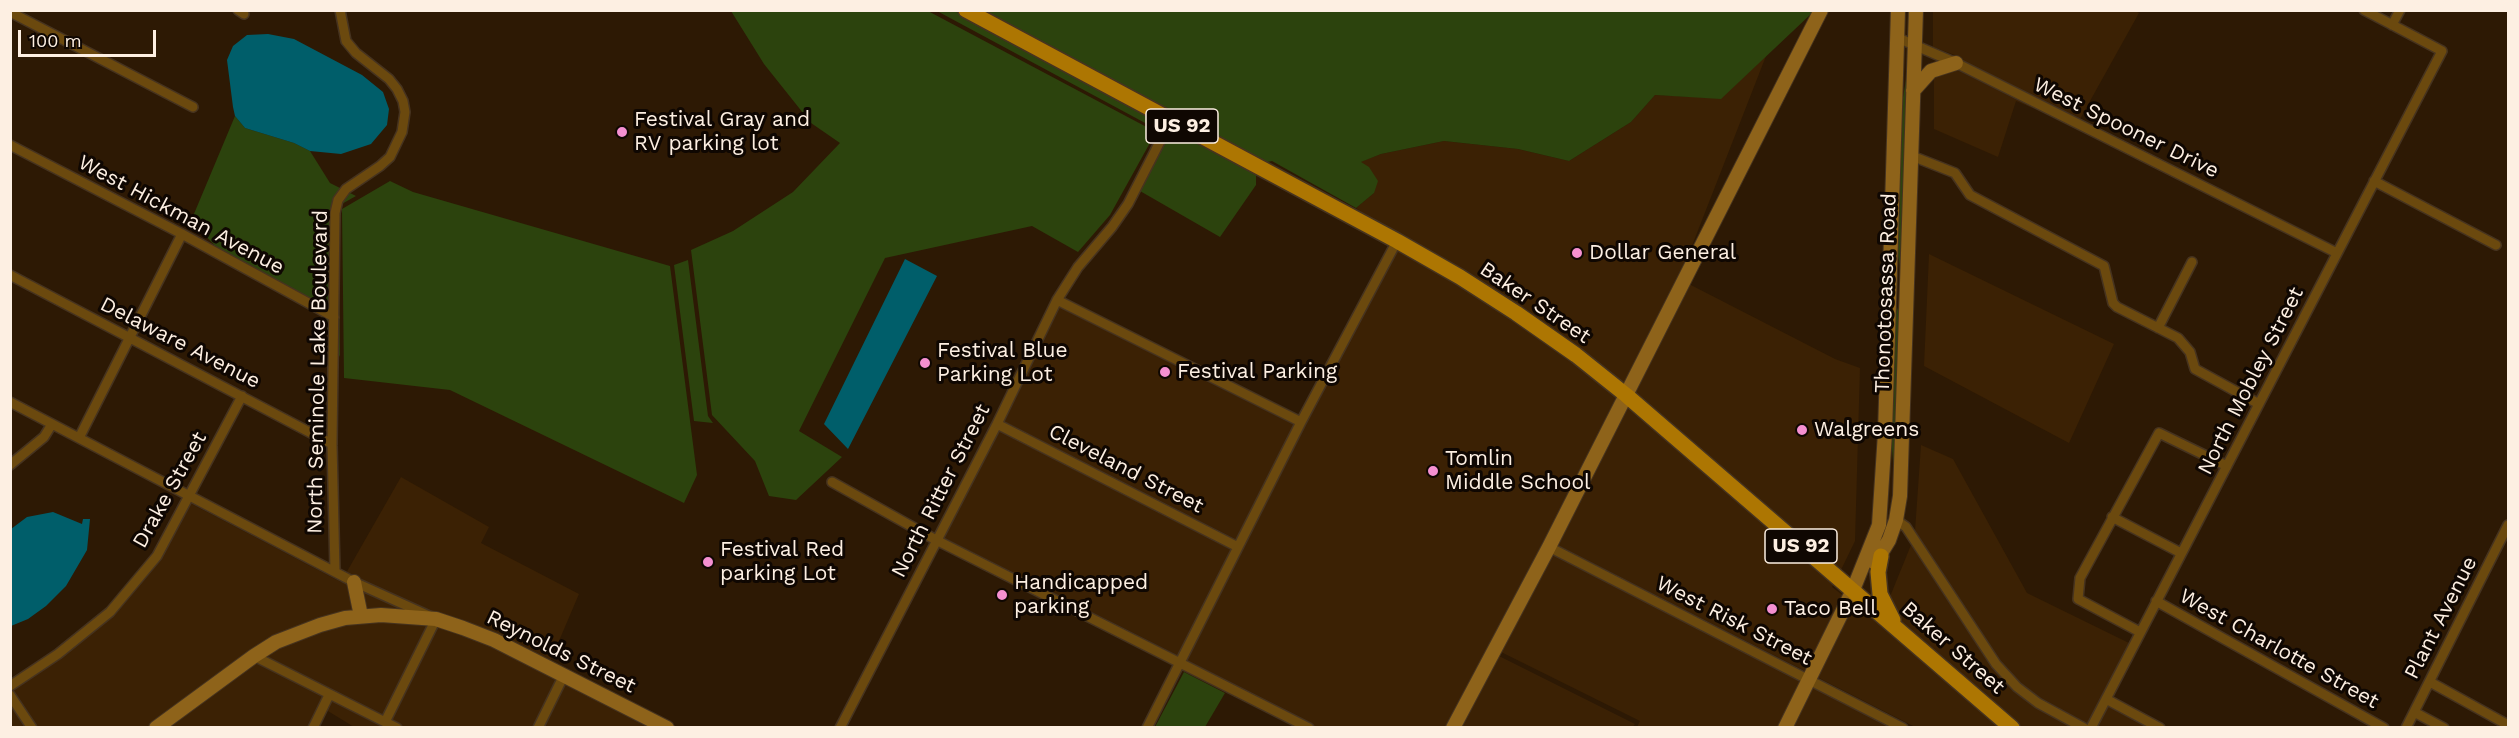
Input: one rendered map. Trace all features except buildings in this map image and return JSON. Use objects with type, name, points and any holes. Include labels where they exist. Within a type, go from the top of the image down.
[{"type":"main road","name":"Baker Street","points":[[966,10],[1397,241],[1460,277],[1516,313],[1576,355],[1626,395],[2012,728]]},
{"type":"main road","points":[[1453,728],[1549,547],[1821,10]]},
{"type":"main road","name":"Thonotosassa Road","points":[[1853,590],[1876,536],[1882,486],[1898,10]]},
{"type":"main road","name":"Thonotosassa Road","points":[[1853,590],[1881,556],[1896,520],[1900,496],[1916,10]]},
{"type":"main road","points":[[1913,91],[1931,71],[1956,63]]},
{"type":"main road","points":[[1876,536],[1896,520],[1882,486]]},
{"type":"main road","points":[[1881,556],[1878,572],[1880,594],[1895,626]]},
{"type":"main road","points":[[354,582],[361,616]]},
{"type":"main road","points":[[1785,728],[1853,590]]},
{"type":"main road","name":"Reynolds Street","points":[[156,728],[254,656],[294,634],[320,625],[361,616],[405,616],[436,620],[494,640],[666,728]]},
{"type":"street","name":"North Seminole Lake Boulevard","points":[[335,571],[332,444],[335,213],[338,200],[346,189],[390,157],[402,132],[405,112],[403,101],[393,84],[356,53],[346,41],[340,10]]},
{"type":"street","points":[[2364,10],[2392,25],[2400,10]]},
{"type":"street","points":[[10,12],[193,107]]},
{"type":"street","name":"North Mobley Street","points":[[2091,728],[2442,51],[2392,25]]},
{"type":"street","name":"West Spooner Drive","points":[[1898,38],[1956,63],[2337,253]]},
{"type":"street","name":"North Ritter Street","points":[[840,728],[997,424],[1057,300],[1078,267],[1123,212],[1171,120]]},
{"type":"street","name":"West Hickman Avenue","points":[[10,146],[182,234],[334,317]]},
{"type":"street","points":[[1912,156],[1955,173],[1970,195],[2104,266],[2116,307],[2185,344],[2195,369],[2259,404]]},
{"type":"street","points":[[2374,181],[2496,245]]},
{"type":"street","points":[[79,438],[182,234]]},
{"type":"street","points":[[1147,728],[1301,422],[1397,241]]},
{"type":"street","points":[[2158,328],[2192,262]]},
{"type":"street","name":"Delaware Avenue","points":[[10,275],[332,444]]},
{"type":"street","points":[[1057,300],[1301,422]]},
{"type":"street","name":"Drake Street","points":[[10,686],[58,654],[110,612],[157,556],[242,396]]},
{"type":"street","name":"Reynolds Street","points":[[10,402],[354,582],[436,620]]},
{"type":"street","points":[[10,465],[44,436],[52,424]]},
{"type":"street","name":"Cleveland Street","points":[[997,424],[1238,547]]},
{"type":"street","points":[[2140,632],[2078,600],[2080,578],[2158,433],[2227,466]]},
{"type":"street","points":[[832,482],[936,540],[1309,728]]},
{"type":"street","points":[[2112,517],[2181,553]]},
{"type":"street","points":[[1896,520],[1906,529],[1996,664],[2017,687],[2038,703],[2084,728]]},
{"type":"street","name":"Plant Avenue","points":[[2406,728],[2508,525]]},
{"type":"street","name":"West Risk Street","points":[[1549,547],[1904,728]]},
{"type":"street","name":"West Charlotte Street","points":[[2156,602],[2384,728]]},
{"type":"street","points":[[385,722],[436,620]]},
{"type":"street","points":[[254,656],[397,728]]},
{"type":"street","points":[[538,728],[564,675]]},
{"type":"street","points":[[2430,682],[2508,725]]},
{"type":"street","points":[[10,695],[32,728]]},
{"type":"street","points":[[313,728],[329,695]]},
{"type":"street","points":[[2106,699],[2160,728]]},
{"type":"street","points":[[2414,712],[2444,728]]},
{"type":"shaded area","points":[[2134,10],[2139,13],[2080,119],[1961,60],[1960,57],[1933,47],[1933,11]]},
{"type":"shaded area","points":[[1766,56],[1681,274],[1625,388],[1372,221],[1356,208],[1374,193],[1360,162],[1381,154],[1444,141],[1518,149],[1569,161],[1631,122],[1655,95],[1721,98]]},
{"type":"shaded area","points":[[1955,69],[2037,110],[2016,101],[1998,157],[1934,129],[1934,75]]},
{"type":"shaded area","name":"Tomlin Middle School","points":[[1397,241],[1626,395],[1549,547],[1903,727],[1637,727],[1640,721],[1495,649],[1453,727],[1309,727],[1181,663]]},
{"type":"shaded area","points":[[1929,254],[2114,344],[2069,443],[1924,366]]},
{"type":"shaded area","points":[[1687,283],[1835,359],[1860,368],[1855,541],[1840,572],[1632,394]]},
{"type":"shaded area","points":[[1059,307],[1294,425],[1237,540],[1003,421]]},
{"type":"shaded area","points":[[1627,404],[1835,581],[1832,587],[1845,597],[1809,673],[1555,544]]},
{"type":"shaded area","points":[[999,431],[1232,550],[1179,656],[942,537]]},
{"type":"shaded area","points":[[1921,445],[1953,459],[2027,593],[2129,643],[2088,724],[2041,698],[2020,683],[2000,661],[1915,531]]},
{"type":"shaded area","points":[[401,477],[489,527],[481,543],[579,594],[550,662],[496,635],[365,611],[358,575],[349,579],[355,612],[251,652],[147,727],[11,728],[11,686],[75,645],[147,576],[190,503],[341,582]]},
{"type":"shaded area","points":[[1911,545],[1992,668],[2013,691],[2035,707],[2072,727],[2020,727],[1899,622],[1889,599]]},
{"type":"shaded area","points":[[1853,602],[1883,624],[2004,727],[1915,727],[1817,677]]},
{"type":"shaded area","points":[[381,621],[434,625],[492,645],[655,727],[354,727],[323,708],[315,727],[164,728],[256,660],[295,639],[345,624]]},
{"type":"shaded area","points":[[1497,655],[1635,724],[1632,728],[1459,728]]},
{"type":"shaded area","points":[[2107,706],[2148,727],[2097,728]]},
{"type":"green space","points":[[731,11],[928,11],[1156,132],[1110,215],[1078,252],[1032,226],[885,258],[799,431],[842,457],[796,500],[769,496],[755,461],[712,415],[691,250],[733,231],[793,192],[840,143],[811,123],[764,64]]},
{"type":"green space","points":[[937,11],[955,11],[1164,123],[1160,131]]},
{"type":"green space","points":[[978,11],[1812,11],[1721,99],[1655,95],[1631,122],[1569,161],[1518,149],[1444,141],[1381,154],[1361,162],[1369,167],[1378,181],[1374,193],[1356,208],[1272,161],[1263,163]]},
{"type":"green space","points":[[1907,74],[1904,235],[1900,266],[1897,250],[1901,109]]},
{"type":"green space","points":[[235,116],[245,128],[294,143],[310,151],[330,183],[356,196],[340,205],[338,210],[340,357],[320,313],[232,263],[191,221]]},
{"type":"green space","points":[[1173,127],[1256,172],[1256,185],[1220,237],[1140,191]]},
{"type":"green space","points":[[390,181],[413,192],[670,266],[697,475],[684,503],[450,390],[344,378],[342,209]]},
{"type":"green space","points":[[688,260],[708,416],[713,423],[694,421],[674,265]]},
{"type":"green space","points":[[1898,307],[1901,326],[1894,474],[1891,435],[1893,326]]},
{"type":"green space","points":[[1184,672],[1225,693],[1205,727],[1155,727]]},
{"type":"water","points":[[268,34],[294,39],[362,75],[383,92],[389,109],[387,125],[371,144],[341,154],[310,151],[294,143],[245,128],[235,116],[227,60],[233,46],[247,35]]},
{"type":"water","points":[[905,259],[937,276],[848,449],[824,424]]},
{"type":"water","points":[[53,512],[82,524],[83,519],[90,519],[87,550],[66,586],[46,606],[28,619],[11,626],[11,529],[27,517]]},
{"type":"place","name":"Festival Gray and RV parking lot","points":[[622,132]]},
{"type":"place","name":"Dollar General","points":[[1577,253]]},
{"type":"place","name":"Festival Blue Parking Lot","points":[[925,363]]},
{"type":"place","name":"Festival Parking","points":[[1165,372]]},
{"type":"place","name":"Walgreens","points":[[1802,430]]},
{"type":"place","name":"Tomlin Middle School","points":[[1433,471]]},
{"type":"place","name":"Festival Red parking Lot","points":[[708,562]]},
{"type":"place","name":"Handicapped parking","points":[[1002,595]]},
{"type":"place","name":"Taco Bell","points":[[1772,609]]}]
